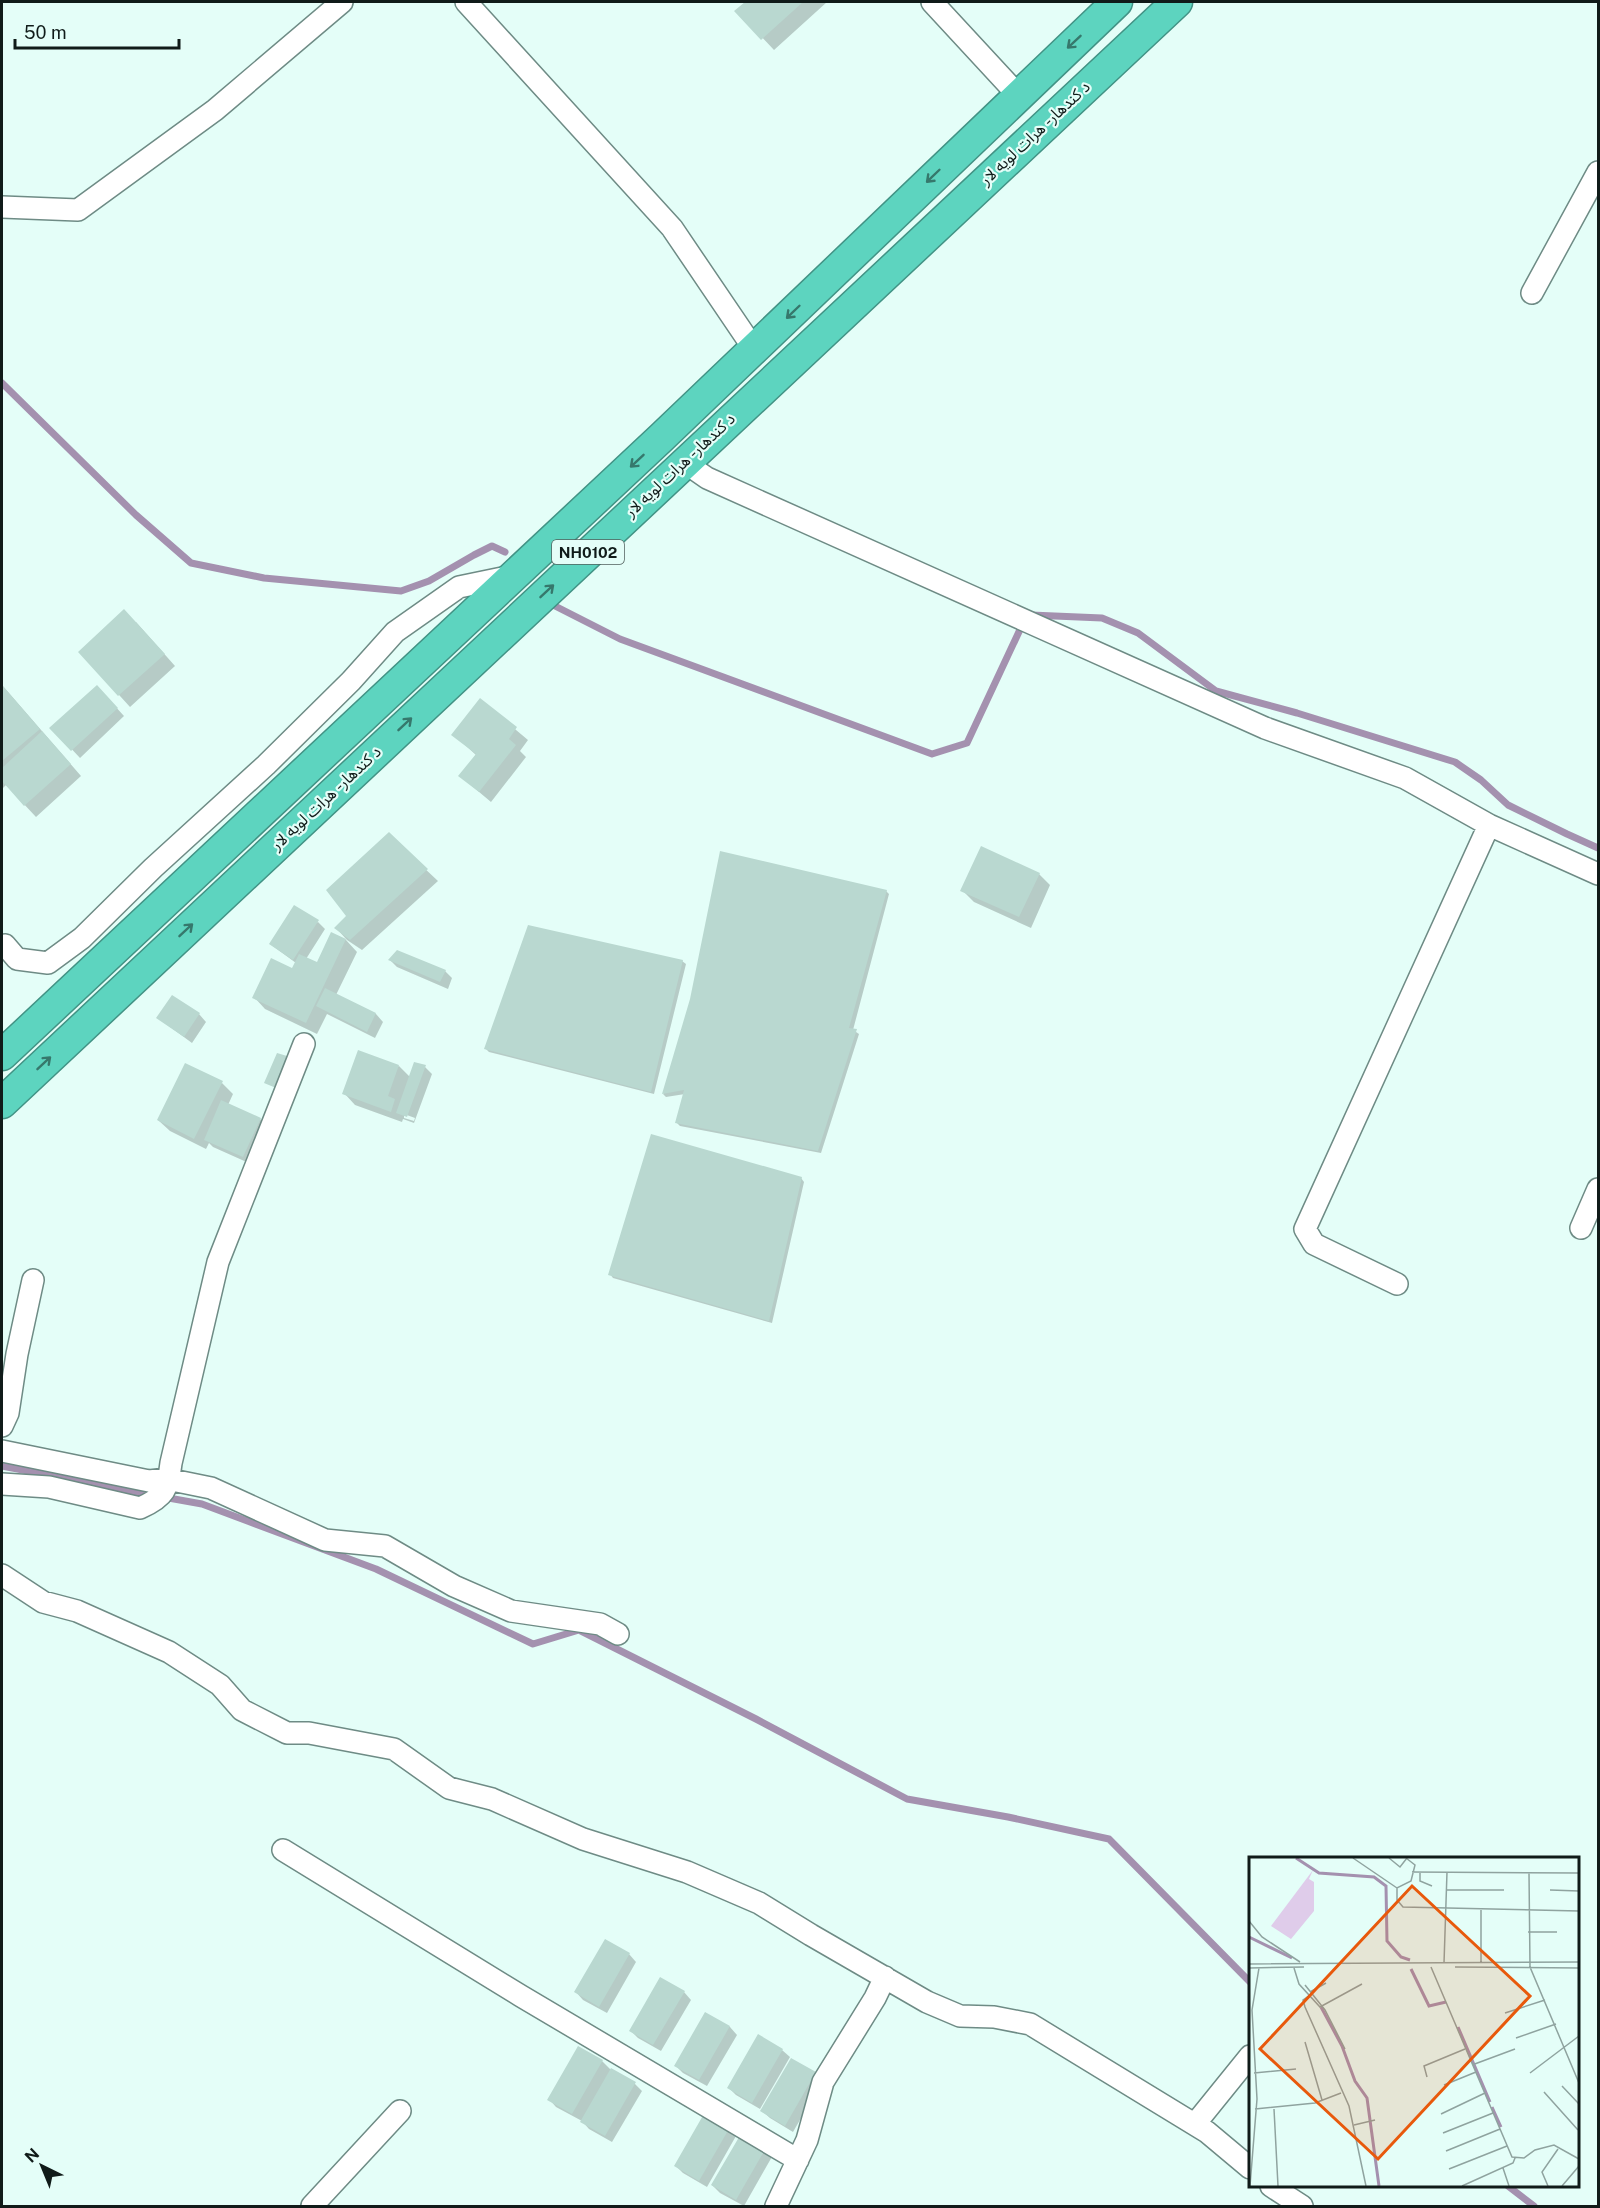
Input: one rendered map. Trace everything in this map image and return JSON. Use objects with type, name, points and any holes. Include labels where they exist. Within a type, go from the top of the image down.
[{"type":"highway","name":"د کندهار - هرات لويه لار","points":[[2,1103],[1177,2]]},
{"type":"highway","name":"د کندهار - هرات لويه لار","points":[[2,1055],[662,437],[1115,4]]},
{"type":"highway","points":[[1115,4],[1143,33]]},
{"type":"highway","points":[[662,437],[684,462]]},
{"type":"highway","points":[[62,999],[87,1023]]},
{"type":"street","points":[[2,207],[78,210],[215,110],[342,2]]},
{"type":"street","points":[[465,2],[672,228],[754,349]]},
{"type":"street","points":[[932,2],[1018,95]]},
{"type":"street","points":[[1532,293],[1599,172]]},
{"type":"street","points":[[684,462],[707,478],[1265,728],[1405,778],[1489,825],[1599,874]]},
{"type":"street","points":[[5,945],[17,959],[48,963],[82,938],[153,868],[266,765],[351,681],[395,632],[459,587],[514,576]]},
{"type":"street","points":[[1397,1284],[1314,1244],[1305,1229],[1489,825]]},
{"type":"street","points":[[2,1484],[49,1487],[140,1508],[153,1502],[169,1483],[171,1463],[218,1262],[304,1044]]},
{"type":"street","points":[[1581,1228],[1599,1189]]},
{"type":"street","points":[[2,1426],[8,1413],[16,1354],[33,1280]]},
{"type":"street","points":[[2,1451],[149,1481],[211,1488],[325,1540],[385,1546],[454,1586],[511,1611],[600,1624],[618,1634]]},
{"type":"street","points":[[2,1575],[43,1602],[76,1611],[169,1652],[220,1685],[242,1710],[287,1733],[309,1733],[394,1749],[449,1788],[492,1799],[583,1839],[687,1872],[759,1903],[811,1935],[881,1986],[960,2016],[994,2017],[1030,2024],[1195,2124],[1249,2166]]},
{"type":"street","points":[[283,1850],[521,1996],[798,2160]]},
{"type":"street","points":[[776,2206],[807,2140],[823,2082],[881,1986]]},
{"type":"street","points":[[1195,2124],[1249,2058]]},
{"type":"street","points":[[312,2206],[400,2111]]},
{"type":"street","points":[[1273,2187],[1302,2206]]},
{"type":"building","points":[[745,2],[803,2],[761,40],[734,11]]},
{"type":"building","points":[[124,609],[165,654],[118,696],[78,652]]},
{"type":"building","points":[[2,685],[40,729],[2,761]]},
{"type":"building","points":[[97,685],[118,708],[71,751],[49,728]]},
{"type":"building","points":[[480,698],[517,727],[509,739],[516,745],[479,792],[458,776],[476,754],[451,735]]},
{"type":"building","points":[[42,731],[71,764],[24,806],[2,781],[2,768]]},
{"type":"building","points":[[389,832],[428,869],[350,940],[334,928],[346,916],[326,890]]},
{"type":"building","points":[[981,846],[1040,873],[1019,917],[960,891]]},
{"type":"building","points":[[720,851],[887,890],[849,1028],[857,1029],[818,1151],[675,1123],[684,1090],[662,1094],[690,999]]},
{"type":"building","points":[[294,905],[319,920],[293,960],[269,944]]},
{"type":"building","points":[[528,925],[683,960],[651,1092],[484,1049]]},
{"type":"building","points":[[331,932],[346,939],[306,1023],[252,998],[271,958],[292,968],[299,954],[317,962]]},
{"type":"building","points":[[397,950],[446,970],[440,982],[388,960]]},
{"type":"building","points":[[325,988],[376,1013],[367,1032],[316,1006]]},
{"type":"building","points":[[172,995],[200,1013],[184,1037],[156,1018]]},
{"type":"building","points":[[293,1043],[301,1047],[281,1090],[264,1083],[277,1053],[287,1056]]},
{"type":"building","points":[[358,1050],[399,1065],[388,1096],[395,1099],[391,1112],[342,1094]]},
{"type":"building","points":[[414,1062],[426,1065],[407,1117],[396,1113]]},
{"type":"building","points":[[185,1063],[223,1081],[194,1139],[157,1120]]},
{"type":"building","points":[[221,1100],[261,1118],[243,1157],[204,1140]]},
{"type":"building","points":[[651,1134],[802,1177],[769,1321],[608,1275]]},
{"type":"building","points":[[605,1939],[630,1953],[599,2007],[574,1992]]},
{"type":"building","points":[[660,1977],[685,1991],[653,2045],[629,2031]]},
{"type":"building","points":[[705,2012],[730,2026],[699,2080],[674,2066]]},
{"type":"building","points":[[758,2034],[783,2049],[752,2103],[727,2088]]},
{"type":"building","points":[[578,2046],[603,2060],[572,2114],[547,2100]]},
{"type":"building","points":[[791,2058],[816,2072],[785,2126],[760,2111]]},
{"type":"building","points":[[611,2068],[636,2082],[605,2136],[580,2122]]},
{"type":"building","points":[[705,2112],[730,2127],[699,2181],[674,2166]]},
{"type":"building","points":[[742,2132],[767,2146],[736,2200],[711,2185]]},
{"type":"waterway","points":[[2,383],[136,515],[191,563],[264,578],[401,591],[429,581],[492,546],[505,552]]},
{"type":"waterway","points":[[555,606],[620,639],[932,754],[967,743],[1024,621]]},
{"type":"waterway","points":[[1031,615],[1102,618],[1138,633],[1216,691],[1297,713],[1455,762],[1481,780],[1508,805],[1598,848]]},
{"type":"waterway","points":[[2,1466],[152,1495]]},
{"type":"waterway","points":[[163,1497],[202,1504],[376,1569],[533,1644],[579,1630],[756,1719],[907,1799],[1008,1817],[1109,1839],[1249,1981]]},
{"type":"waterway","points":[[1509,2187],[1534,2206]]}]
